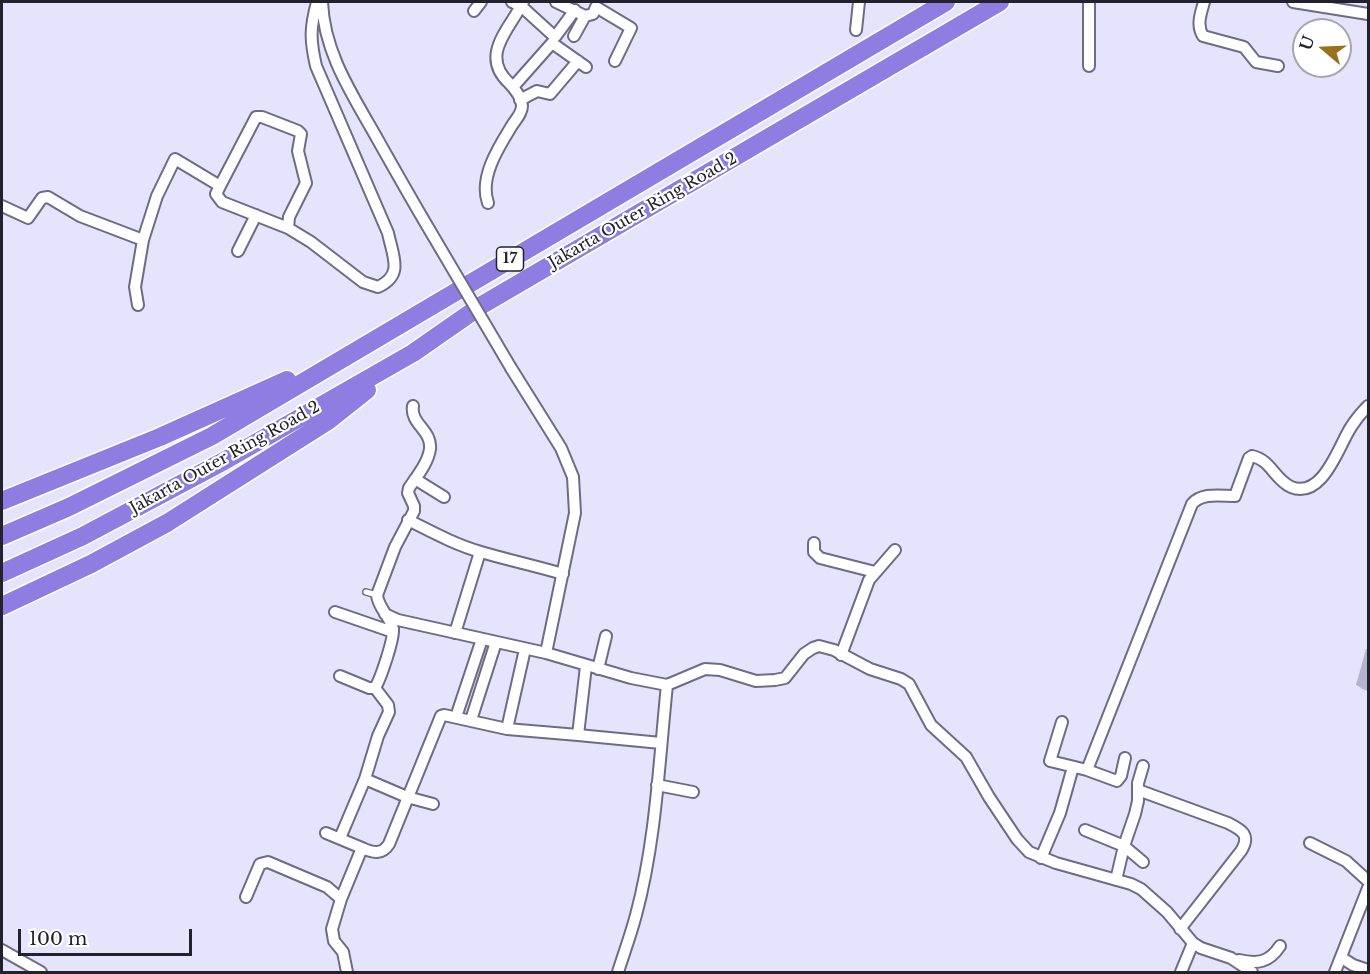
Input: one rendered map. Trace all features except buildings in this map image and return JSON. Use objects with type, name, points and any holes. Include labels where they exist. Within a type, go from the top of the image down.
[{"type":"highway","name":"Jakarta Outer Ring Road 2","points":[[2,537],[69,507],[213,436],[946,2]]},
{"type":"highway","name":"Jakarta Outer Ring Road 2","points":[[2,573],[83,536],[224,461],[413,353],[482,305],[1000,2]]},
{"type":"highway","points":[[2,501],[160,437],[363,346]]},
{"type":"highway","points":[[2,606],[91,564],[167,523],[328,421],[413,353]]},
{"type":"street","points":[[288,228],[289,217],[306,183],[298,151],[300,134],[298,131],[258,116],[216,194],[222,202],[288,228],[311,242],[363,282],[378,287],[389,282],[394,273],[388,233],[316,66],[310,42],[312,20],[317,2]]},
{"type":"street","points":[[322,2],[322,19],[330,47],[346,84],[511,368],[561,448],[573,477],[575,513],[546,653]]},
{"type":"street","points":[[474,11],[481,2]]},
{"type":"street","points":[[556,2],[585,16],[593,14],[596,7],[631,28],[615,62]]},
{"type":"street","points":[[856,30],[860,2]]},
{"type":"street","points":[[1089,2],[1089,66]]},
{"type":"street","points":[[1204,2],[1200,20],[1203,36],[1244,47],[1256,63],[1278,66]]},
{"type":"street","points":[[1297,2],[1368,14]]},
{"type":"street","points":[[488,203],[485,185],[488,173],[520,112],[520,100],[513,87],[497,69],[496,58],[506,29],[519,3],[555,38],[575,10]]},
{"type":"street","points":[[574,36],[585,16]]},
{"type":"street","points":[[513,87],[552,43],[582,64],[550,94],[537,91],[520,100]]},
{"type":"street","points":[[138,305],[135,287],[143,240],[157,196],[175,159],[220,186]]},
{"type":"street","points":[[2,206],[28,218],[42,198],[48,197],[80,216],[143,240]]},
{"type":"street","points":[[238,251],[256,215]]},
{"type":"street","points":[[375,688],[386,662],[393,632],[380,607],[377,595],[395,547],[414,511],[408,493],[430,451],[428,434],[414,419],[413,406]]},
{"type":"street","points":[[1087,770],[1192,504],[1202,496],[1235,496],[1249,458],[1252,456],[1266,462],[1279,479],[1290,486],[1299,488],[1314,483],[1330,467],[1351,427],[1368,406]]},
{"type":"street","points":[[415,479],[444,497]]},
{"type":"street","points":[[408,520],[440,537],[480,552],[563,574]]},
{"type":"street","points":[[814,543],[814,552],[819,558],[874,572]]},
{"type":"street","points":[[841,655],[869,580],[895,550]]},
{"type":"street","points":[[455,633],[480,552]]},
{"type":"street","points":[[335,612],[393,632]]},
{"type":"street","points":[[385,614],[398,620],[546,653],[586,666],[667,685],[705,669],[720,670],[756,681],[785,678],[804,654],[813,648],[826,647],[909,684],[932,725],[966,757],[989,797],[1017,839],[1029,852],[1041,858],[1131,884],[1167,912],[1193,943],[1206,951],[1256,964],[1270,957],[1280,946]]},
{"type":"street","points":[[598,669],[606,636]]},
{"type":"street","points":[[456,717],[482,639]]},
{"type":"street","points":[[471,720],[496,642]]},
{"type":"street","points":[[507,729],[525,650]]},
{"type":"street","points":[[578,735],[586,666]]},
{"type":"street","points":[[340,676],[369,688],[375,688]]},
{"type":"street","points":[[618,972],[636,915],[645,873],[667,685]]},
{"type":"street","points":[[340,838],[365,779],[378,736],[389,712],[388,705],[375,688]]},
{"type":"street","points":[[326,833],[374,853],[386,849],[438,719],[444,715],[507,729],[661,742]]},
{"type":"street","points":[[1062,722],[1050,761],[1087,770],[1117,781],[1121,776],[1125,758]]},
{"type":"street","points":[[1041,858],[1060,813],[1073,766]]},
{"type":"street","points":[[1116,880],[1135,814],[1143,766]]},
{"type":"street","points":[[365,779],[407,797],[434,804]]},
{"type":"street","points":[[657,785],[693,792]]},
{"type":"street","points":[[1138,790],[1228,823],[1242,830],[1246,835],[1247,839],[1241,851],[1180,929]]},
{"type":"street","points":[[1085,830],[1124,846],[1143,862]]},
{"type":"street","points":[[1310,843],[1346,861],[1368,881]]},
{"type":"street","points":[[347,972],[343,952],[332,937],[332,929],[341,899],[362,848]]},
{"type":"street","points":[[246,897],[260,864],[268,862],[327,887],[341,899]]},
{"type":"street","points":[[1335,972],[1368,888]]},
{"type":"street","points":[[1180,972],[1193,943]]},
{"type":"street","points":[[2,950],[41,972]]},
{"type":"street","points":[[1231,958],[1252,972]]},
{"type":"street","points":[[1342,958],[1368,970]]},
{"type":"lane","points":[[366,592],[377,595]]}]
